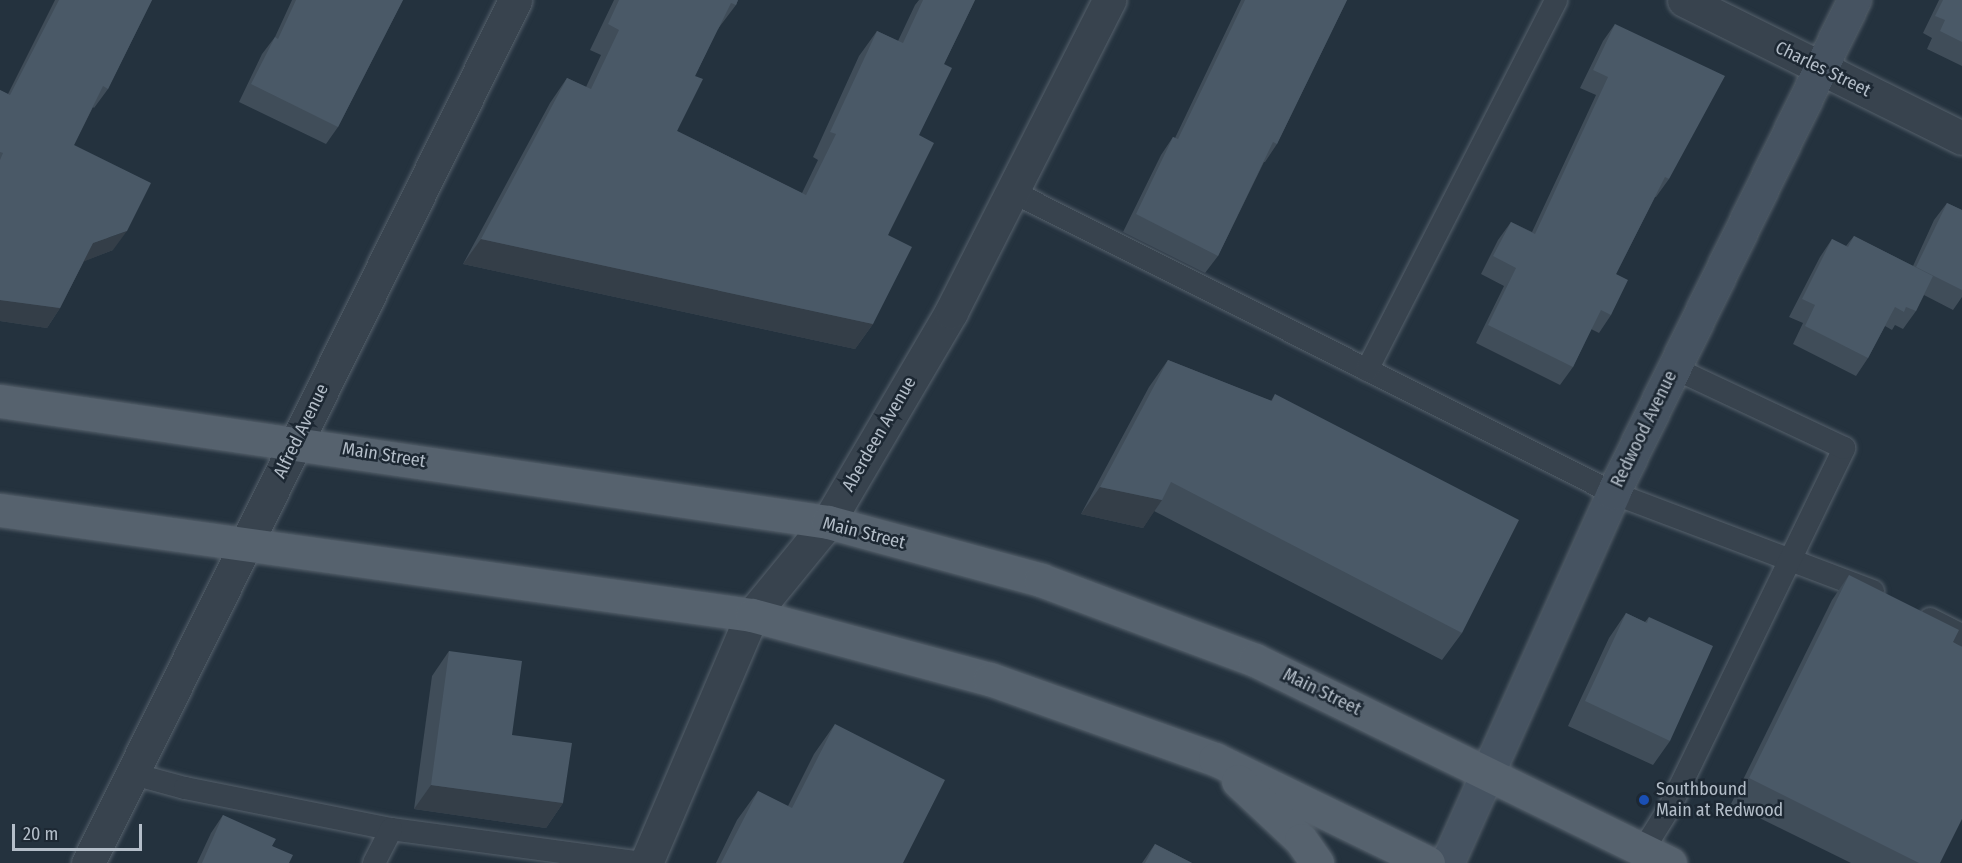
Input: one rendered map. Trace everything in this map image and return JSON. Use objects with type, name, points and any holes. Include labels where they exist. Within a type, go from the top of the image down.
[{"type":"main road","name":"Redwood Avenue","points":[[1447,863],[1486,771],[1613,493],[1854,0]]},
{"type":"main road","name":"Main Street","points":[[0,401],[296,442],[828,522],[1041,580],[1255,660],[1657,856]]},
{"type":"main road","points":[[0,510],[752,615],[990,679],[1215,759],[1428,863]]},
{"type":"main road","points":[[1215,759],[1301,840],[1317,863]]},
{"type":"street","name":"Alfred Avenue","points":[[88,863],[515,0]]},
{"type":"street","name":"Aberdeen Avenue","points":[[645,863],[752,615],[828,522],[961,294],[1109,0]]},
{"type":"street","name":"Charles Street","points":[[1684,0],[1962,138]]},
{"type":"lane","points":[[1367,370],[1556,0]]},
{"type":"lane","points":[[1013,192],[1613,493],[1793,560],[1902,605],[1962,635]]},
{"type":"lane","points":[[1657,856],[1670,807],[1793,560],[1844,448],[1674,368]]},
{"type":"lane","points":[[133,774],[185,788],[391,829],[645,863]]},
{"type":"lane","points":[[374,863],[391,829]]},
{"type":"building","points":[[59,0],[152,0],[108,89],[103,86],[74,145],[151,183],[127,231],[93,243],[60,308],[0,300],[0,160],[3,153],[0,152],[0,90],[10,95]]},
{"type":"building","points":[[296,0],[403,0],[338,127],[251,84],[275,37],[278,39]]},
{"type":"building","points":[[619,0],[738,0],[736,5],[731,3],[695,76],[703,79],[677,131],[806,195],[836,134],[830,132],[877,31],[903,43],[923,0],[975,0],[944,64],[952,68],[919,135],[934,143],[888,235],[912,247],[873,324],[481,239],[567,78],[591,89],[619,30],[608,24]]},
{"type":"building","points":[[1245,0],[1347,0],[1277,144],[1273,142],[1218,256],[1136,214],[1173,137],[1178,139]]},
{"type":"building","points":[[1943,0],[1962,0],[1962,42],[1940,31],[1945,20],[1935,16]]},
{"type":"building","points":[[1615,24],[1725,76],[1669,179],[1665,177],[1616,274],[1628,280],[1611,315],[1601,310],[1573,367],[1488,325],[1516,268],[1493,256],[1511,222],[1535,234],[1608,77],[1593,70]]},
{"type":"building","points":[[1947,203],[1962,210],[1962,290],[1916,267]]},
{"type":"building","points":[[1854,236],[1933,276],[1916,311],[1906,307],[1904,312],[1895,307],[1868,358],[1805,326],[1815,305],[1802,299],[1832,239],[1848,247]]},
{"type":"building","points":[[1168,360],[1272,401],[1275,394],[1519,520],[1462,633],[1171,482],[1162,500],[1100,487]]},
{"type":"building","points":[[1849,575],[1959,630],[1953,642],[1962,647],[1962,819],[1940,863],[1919,863],[1749,778]]},
{"type":"building","points":[[1626,613],[1647,623],[1649,617],[1713,646],[1670,741],[1585,701]]},
{"type":"building","points":[[449,651],[522,661],[512,735],[572,743],[563,803],[431,785]]},
{"type":"building","points":[[835,724],[945,780],[903,863],[721,863],[758,791],[792,808]]},
{"type":"building","points":[[223,815],[276,839],[272,846],[293,855],[289,863],[202,863]]},
{"type":"building","points":[[1155,844],[1192,863],[1145,863]]},
{"type":"place","name":"Southbound Main at Redwood","points":[[1644,800]]}]
